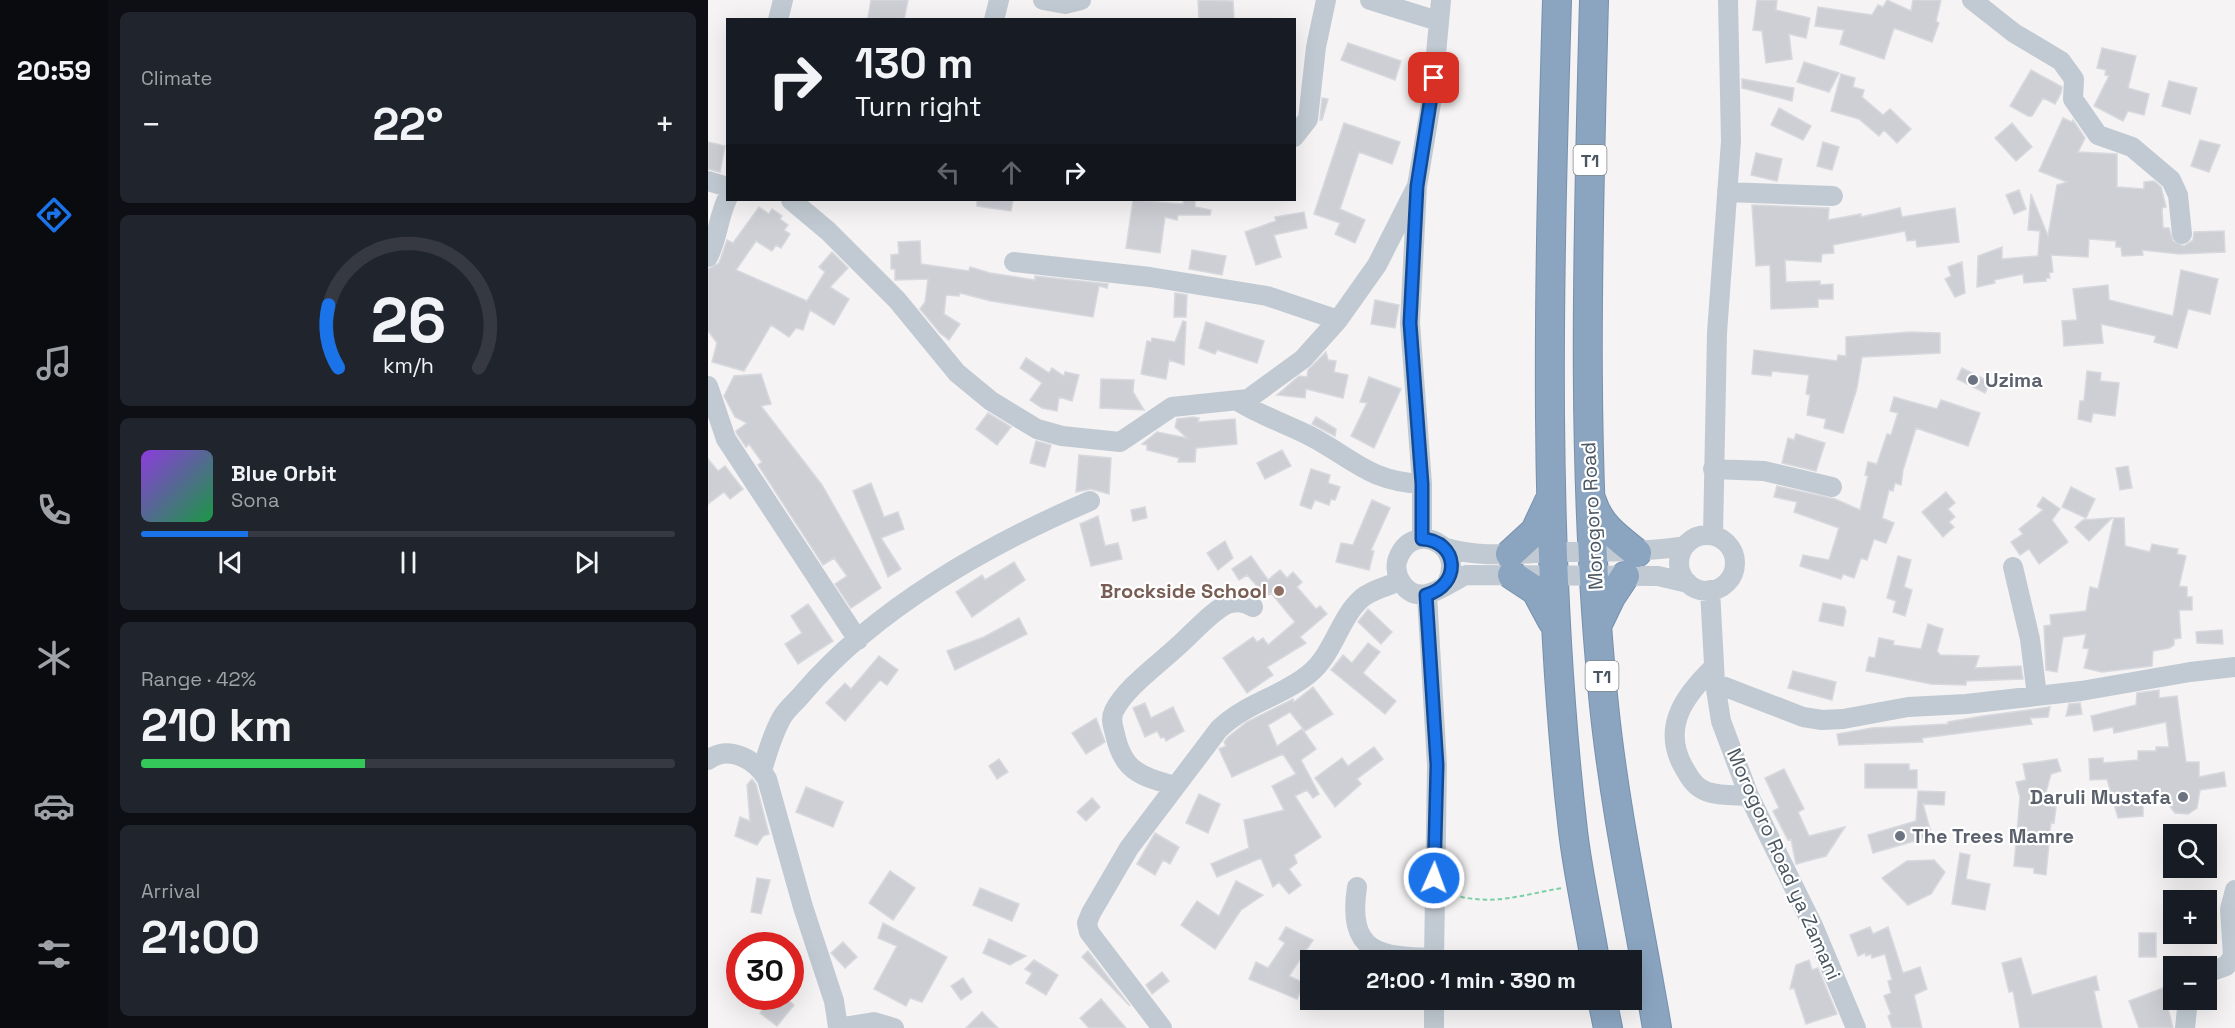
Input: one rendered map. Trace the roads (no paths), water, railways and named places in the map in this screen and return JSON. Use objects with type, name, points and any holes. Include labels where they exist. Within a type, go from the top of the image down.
[{"type":"highway","name":"Morogoro Road","points":[[1557,0],[1549,278],[1552,564],[1573,832],[1593,950]]},
{"type":"highway","name":"Morogoro Road","points":[[1594,0],[1586,320],[1594,564],[1604,707],[1618,805],[1657,1028]]},
{"type":"highway","points":[[1590,493],[1598,519],[1610,532],[1631,565],[1611,597],[1598,625]]},
{"type":"highway","points":[[1551,495],[1535,531],[1511,565],[1536,591],[1557,631]]},
{"type":"highway","points":[[1604,1010],[1608,1028]]},
{"type":"street","points":[[779,18],[783,0]]},
{"type":"street","points":[[994,18],[999,0]]},
{"type":"street","points":[[1043,0],[1065,4],[1081,0]]},
{"type":"street","points":[[1296,134],[1308,118],[1316,47],[1326,0]]},
{"type":"street","points":[[1370,0],[1438,21]]},
{"type":"street","points":[[1422,539],[1422,484],[1416,389],[1410,351],[1417,186],[1432,97],[1441,0]]},
{"type":"street","points":[[1713,535],[1717,333],[1731,141],[1728,0]]},
{"type":"street","points":[[1972,0],[2014,33],[2061,61],[2074,79],[2073,99],[2098,135],[2132,147],[2171,180],[2178,195],[2182,234]]},
{"type":"street","points":[[708,181],[726,186]]},
{"type":"street","points":[[792,201],[828,231],[897,300],[957,373],[991,401],[1037,429],[1062,436],[1120,442],[1173,407],[1239,402],[1255,395],[1303,359],[1338,320],[1377,265],[1417,186]]},
{"type":"street","points":[[1727,192],[1833,196]]},
{"type":"street","points":[[708,257],[714,245],[719,214],[726,201]]},
{"type":"street","points":[[1014,262],[1150,277],[1267,296],[1338,320]]},
{"type":"street","points":[[708,386],[726,439],[858,640]]},
{"type":"street","points":[[1239,402],[1266,418],[1312,437],[1373,475],[1401,483],[1422,484]]},
{"type":"street","points":[[1713,469],[1764,471],[1832,487]]},
{"type":"street","points":[[762,771],[781,718],[814,681],[891,612],[941,579],[1052,518],[1090,501]]},
{"type":"street","points":[[1447,583],[1452,568],[1451,560],[1443,547],[1437,542],[1422,539],[1407,545],[1398,558],[1396,566],[1400,581],[1411,592],[1426,595],[1466,575],[1511,565],[1552,564],[1631,565],[1658,576],[1710,591],[1718,589],[1730,579],[1735,564],[1732,549],[1727,542],[1713,535],[1697,537],[1685,546],[1631,565]]},
{"type":"street","points":[[1685,546],[1680,569],[1688,583]]},
{"type":"street","points":[[1443,547],[1511,565]]},
{"type":"street","points":[[2013,567],[2030,639],[2037,696]]},
{"type":"street","points":[[1162,1028],[1095,940],[1087,923],[1129,848],[1219,729],[1235,713],[1309,674],[1322,660],[1363,596],[1400,581]]},
{"type":"street","name":"Morogoro Road ya Zamani","points":[[1710,591],[1715,675],[1721,721],[1749,796],[1814,927],[1856,1028]]},
{"type":"street","points":[[1426,595],[1437,765],[1434,950]]},
{"type":"street","points":[[1175,786],[1144,777],[1126,762],[1118,747],[1112,720],[1113,712],[1142,678],[1213,614],[1230,603],[1245,603],[1253,607]]},
{"type":"street","points":[[1749,796],[1707,792],[1691,781],[1677,756],[1673,731],[1678,711],[1692,688],[1715,675],[1793,714],[1822,720],[1843,719],[1908,707],[2037,696],[2235,667]]},
{"type":"street","points":[[708,760],[721,753],[731,753],[754,763],[767,779],[803,907],[828,980],[838,1028],[874,1022],[894,1028]]},
{"type":"street","points":[[1357,887],[1354,906],[1359,935],[1376,950]]},
{"type":"street","points":[[2217,969],[2226,966],[2233,957],[2230,909],[2235,890]]},
{"type":"street","points":[[1434,1010],[1434,1028]]},
{"type":"street","points":[[2185,1028],[2187,1010]]},
{"type":"place","name":"Uzima","points":[[1973,380]]},
{"type":"place","name":"Brockside School","points":[[1279,591]]},
{"type":"place","name":"Daruli Mustafa","points":[[2183,797]]},
{"type":"place","name":"The Trees Mamre","points":[[1900,836]]}]
